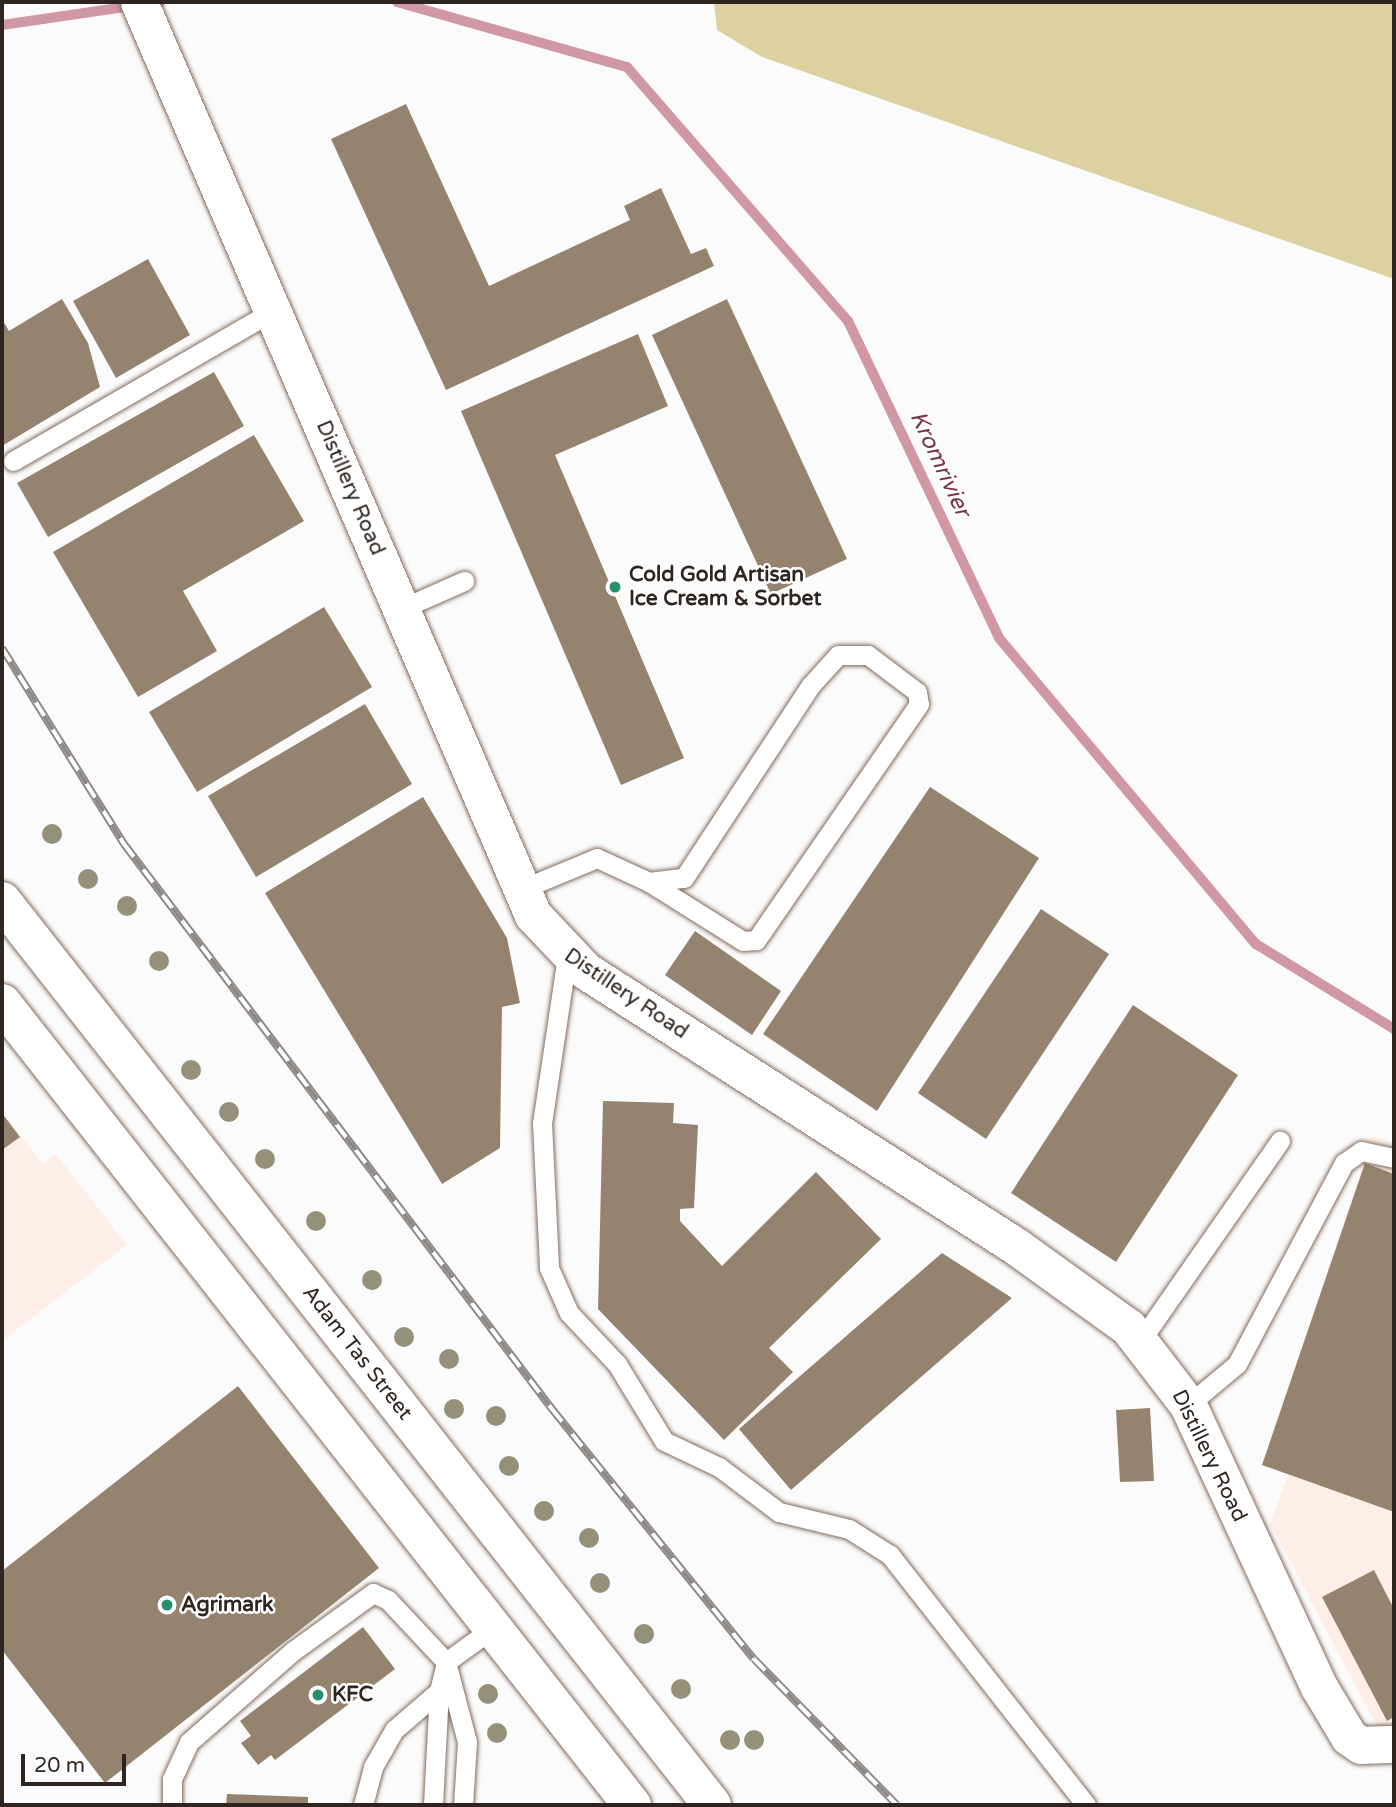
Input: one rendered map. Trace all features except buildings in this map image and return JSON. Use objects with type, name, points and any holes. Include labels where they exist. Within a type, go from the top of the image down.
[{"type":"main road","name":"Adam Tas Street","points":[[2,901],[712,1805]]},
{"type":"main road","points":[[2,1003],[632,1805]]},
{"type":"street","name":"Distillery Road","points":[[139,2],[403,608],[533,915],[567,956],[1029,1254],[1103,1306],[1140,1340],[1188,1405],[1314,1675],[1349,1737],[1361,1745],[1394,1744]]},
{"type":"lane","points":[[13,461],[273,311]]},
{"type":"lane","points":[[403,608],[464,581]]},
{"type":"lane","points":[[523,889],[597,858],[649,882],[743,941],[756,940],[919,704],[917,692],[868,655],[838,654],[811,685],[692,869],[675,883],[649,882]]},
{"type":"lane","points":[[567,956],[542,1123],[549,1268],[569,1313],[617,1364],[647,1420],[664,1441],[719,1467],[779,1512],[849,1529],[884,1549],[1086,1805]]},
{"type":"lane","points":[[1140,1340],[1280,1141]]},
{"type":"lane","points":[[1188,1405],[1237,1364],[1344,1163],[1361,1151],[1394,1158]]},
{"type":"lane","points":[[172,1805],[172,1779],[189,1742],[364,1595],[382,1595],[446,1662],[467,1742],[463,1805]]},
{"type":"lane","points":[[433,1805],[439,1690],[446,1662],[493,1628]]},
{"type":"lane","points":[[363,1805],[373,1767],[394,1730],[439,1690]]},
{"type":"shaded area","points":[[714,2],[1394,2],[1394,279],[762,57],[717,30]]},
{"type":"shaded area","points":[[2,1113],[43,1164],[56,1154],[127,1245],[2,1341]]},
{"type":"shaded area","points":[[1373,1136],[1394,1143],[1394,1724],[1377,1727],[1270,1523],[1288,1475],[1262,1465]]},
{"type":"waterway","name":"Kromrivier","points":[[2,25],[160,2]]},
{"type":"waterway","name":"Kromrivier","points":[[397,2],[627,67],[848,321],[999,638],[1256,944],[1394,1029]]},
{"type":"railway","points":[[2,648],[124,844],[552,1409],[754,1659],[897,1805]]},
{"type":"place","name":"Cold Gold Artisan Ice Cream & Sorbet","points":[[615,587]]},
{"type":"place","name":"Agrimark","points":[[167,1605]]},
{"type":"place","name":"KFC","points":[[318,1695]]}]
